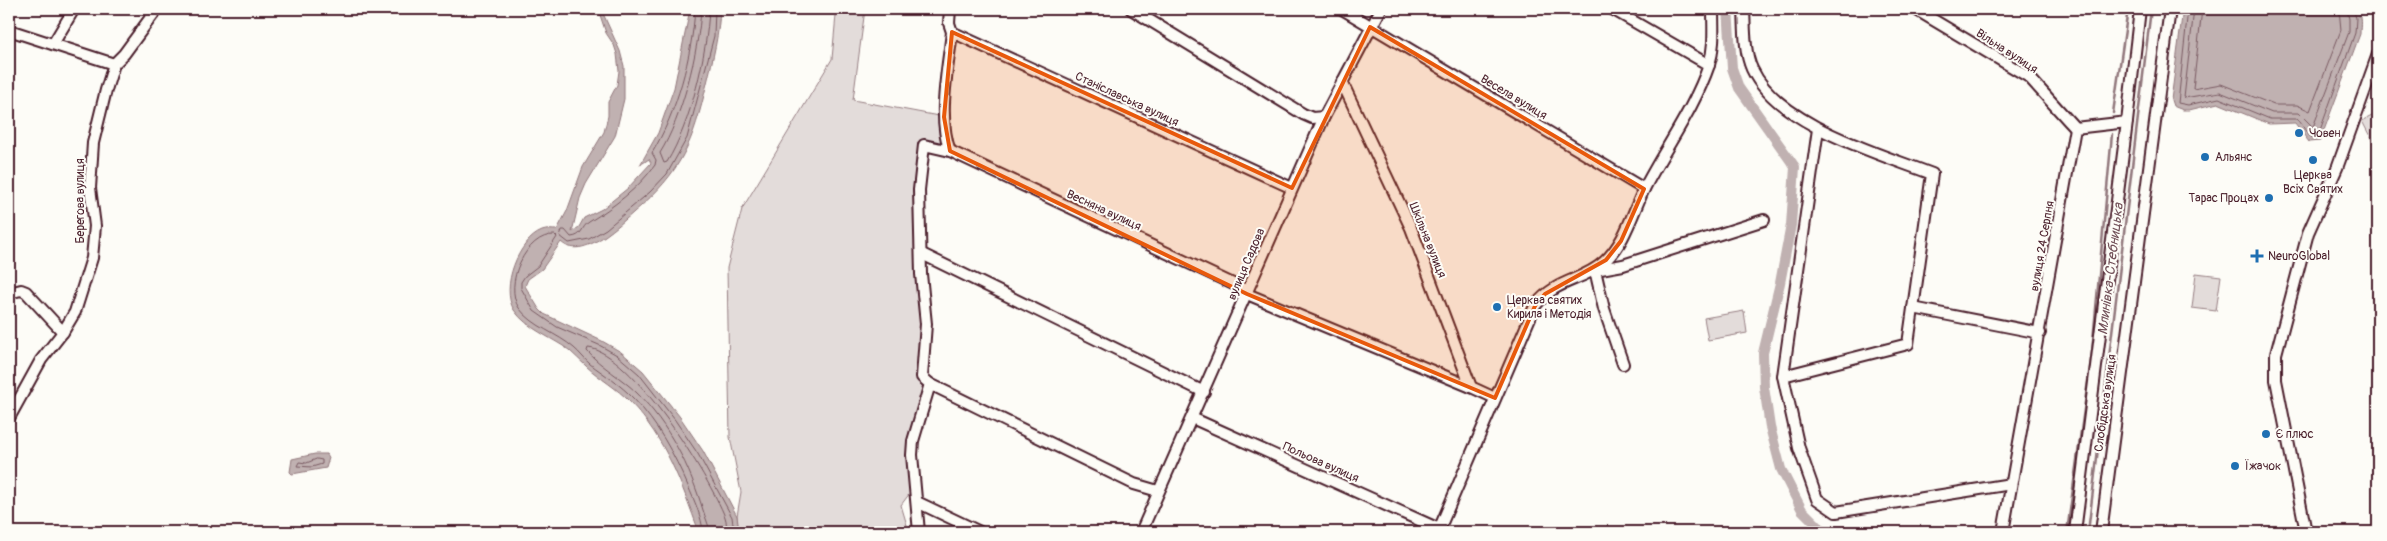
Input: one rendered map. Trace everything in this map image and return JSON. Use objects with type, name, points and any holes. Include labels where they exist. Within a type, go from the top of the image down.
[{"type":"street","points":[[53,44],[74,9]]},
{"type":"street","name":"Берегова вулиця","points":[[9,418],[41,360],[63,332],[75,312],[92,258],[95,226],[90,188],[93,143],[114,64],[124,54],[157,9]]},
{"type":"street","points":[[950,9],[949,23],[952,32],[944,117],[945,138],[950,151]]},
{"type":"street","points":[[1131,9],[1303,114],[1312,118],[1324,117]]},
{"type":"street","name":"Весела вулиця","points":[[1342,9],[1644,189]]},
{"type":"street","name":"вулиця Садова","points":[[1141,532],[1324,117],[1381,9]]},
{"type":"street","points":[[1612,9],[1708,66]]},
{"type":"street","points":[[1595,270],[1606,260],[1621,240],[1644,189],[1690,106],[1708,66],[1714,45],[1713,9]]},
{"type":"street","points":[[1744,9],[1746,43],[1751,69],[1769,93],[1798,118],[1818,129],[1932,174],[1908,344],[1782,376]]},
{"type":"street","name":"Вільна вулиця","points":[[1914,9],[2029,77],[2075,128]]},
{"type":"street","points":[[2076,532],[2140,9]]},
{"type":"street","name":"Слобідська вулиця","points":[[2101,532],[2170,9]]},
{"type":"street","points":[[9,30],[114,64]]},
{"type":"street","name":"Станіславська вулиця","points":[[952,32],[1292,188]]},
{"type":"street","points":[[2306,532],[2276,380],[2276,354],[2308,233],[2337,168],[2378,54]]},
{"type":"street","name":"Шкільна вулиця","points":[[1342,82],[1411,228],[1471,388]]},
{"type":"street","points":[[2075,128],[2127,122]]},
{"type":"street","name":"вулиця 24 Серпня","points":[[2003,532],[2040,333],[2075,128]]},
{"type":"street","points":[[1818,129],[1814,170],[1782,376],[1799,448],[1817,499],[1836,512],[2011,484]]},
{"type":"street","name":"Весняна вулиця","points":[[922,254],[919,190],[924,145],[950,151],[1248,292],[1471,388]]},
{"type":"street","points":[[1439,531],[1535,306],[1545,294],[1556,287],[1595,270],[1623,265],[1764,220]]},
{"type":"street","points":[[1158,491],[1134,484],[930,384],[922,377],[926,324],[921,274],[922,254],[1204,392]]},
{"type":"street","points":[[1595,270],[1604,308],[1623,364]]},
{"type":"street","points":[[9,293],[21,290],[26,292],[63,332]]},
{"type":"street","points":[[1913,308],[2040,333]]},
{"type":"street","points":[[919,532],[917,502],[913,489],[913,441],[930,384]]},
{"type":"street","points":[[1471,388],[1495,398]]},
{"type":"street","name":"Польова вулиця","points":[[1192,418],[1439,531]]},
{"type":"street","points":[[917,502],[980,532]]},
{"type":"highlighted area","points":[[1370,27],[1644,189],[1621,241],[1606,260],[1545,294],[1535,306],[1495,398],[1247,294],[950,151],[944,117],[952,32],[1292,188]]},
{"type":"shaded area","points":[[839,9],[865,9],[853,100],[944,117],[950,151],[925,145],[921,167],[922,377],[930,384],[913,441],[913,489],[901,505],[909,532],[743,532],[738,528],[737,516],[741,492],[730,437],[727,268],[742,209],[832,59],[836,15]]},
{"type":"shaded area","points":[[2378,113],[2378,149],[2377,150],[2362,121]]},
{"type":"shaded area","points":[[2196,273],[2221,276],[2216,311],[2192,308]]},
{"type":"shaded area","points":[[1744,311],[1747,333],[1708,340],[1704,318]]},
{"type":"water","points":[[598,9],[601,9],[620,51],[624,66],[624,99],[615,136],[586,184],[580,198],[572,232],[579,227],[584,218],[602,209],[628,188],[651,163],[649,159],[640,165],[658,133],[674,88],[690,9],[720,9],[715,46],[702,104],[683,155],[664,183],[605,236],[577,248],[566,246],[561,242],[542,269],[528,279],[525,286],[544,314],[602,341],[621,352],[643,371],[680,417],[703,451],[737,516],[739,532],[699,532],[672,463],[643,416],[625,397],[591,371],[569,350],[519,317],[510,301],[510,278],[519,254],[533,236],[544,230],[557,230],[567,211],[583,167],[604,132],[608,116],[608,102],[617,85],[619,71],[614,45],[606,33]]},
{"type":"water","points":[[2183,9],[2211,11],[2225,9],[2355,9],[2358,11],[2361,24],[2360,34],[2320,141],[2309,142],[2295,123],[2269,124],[2218,103],[2189,110],[2173,106],[2171,100]]},
{"type":"water","points":[[315,454],[326,454],[329,458],[326,468],[292,474],[290,472],[292,459]]},
{"type":"waterway","points":[[1728,9],[1732,68],[1739,88],[1795,167],[1791,225],[1780,283],[1763,353],[1764,387],[1770,427],[1781,469],[1802,510],[1824,532]]},
{"type":"waterway","points":[[2113,113],[2128,9]]},
{"type":"waterway","name":"Млинівка-Стебницька","points":[[2088,532],[2151,9]]},
{"type":"waterway","points":[[2067,532],[2092,352],[2112,134]]},
{"type":"place","name":"Човен","points":[[2299,133]]},
{"type":"place","name":"Альянс","points":[[2205,157]]},
{"type":"place","name":"Церква Всіх Святих","points":[[2313,160]]},
{"type":"place","name":"Тарас Процах","points":[[2269,198]]},
{"type":"place","name":"NeuroGlobal","points":[[2257,256]]},
{"type":"place","name":"Церква святих Кирила і Методія","points":[[1497,307]]},
{"type":"place","name":"Є плюс","points":[[2266,434]]},
{"type":"place","name":"Їжачок","points":[[2235,466]]}]
